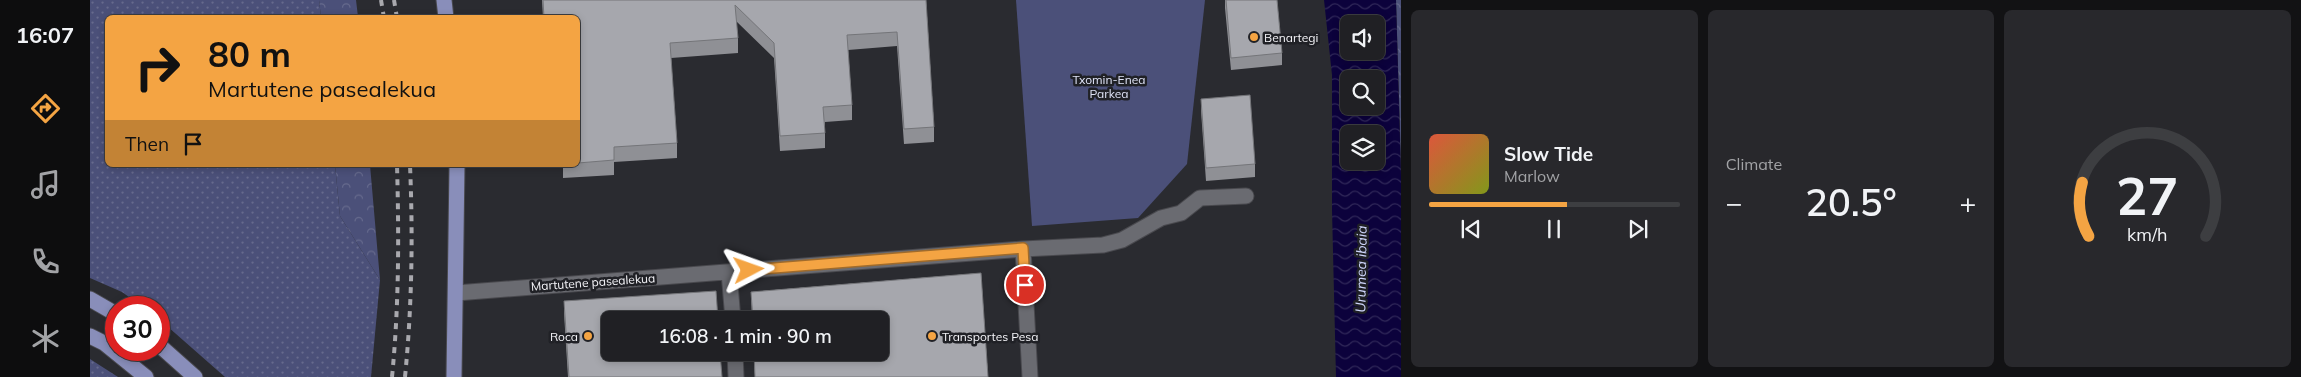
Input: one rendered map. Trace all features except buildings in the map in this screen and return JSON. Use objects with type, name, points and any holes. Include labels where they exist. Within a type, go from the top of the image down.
[{"type":"main road","points":[[444,0],[446,15]]},
{"type":"main road","points":[[454,377],[457,167]]},
{"type":"main road","points":[[90,299],[105,308]]},
{"type":"main road","points":[[90,336],[104,343],[146,377]]},
{"type":"main road","points":[[170,355],[195,377]]},
{"type":"street","name":"Martutene pasealekua","points":[[456,292],[1023,248],[1103,245],[1122,240],[1161,218],[1181,213],[1200,198],[1246,196]]},
{"type":"street","points":[[1023,248],[1030,377]]},
{"type":"street","points":[[729,272],[732,311]]},
{"type":"street","points":[[735,361],[736,377]]},
{"type":"green space","points":[[90,0],[319,0],[321,15],[105,15],[105,167],[335,167],[340,216],[380,280],[371,377],[225,377],[170,329],[170,296],[128,296],[90,278]]},
{"type":"green space","points":[[319,0],[356,0],[358,15],[321,15]]},
{"type":"green space","name":"Txomin-Enea Parkea","points":[[1016,0],[1205,0],[1187,164],[1138,218],[1032,226]]},
{"type":"green space","points":[[1396,0],[1401,0],[1401,163]]},
{"type":"green space","points":[[335,167],[370,167],[380,280],[340,216]]},
{"type":"green space","points":[[90,359],[118,377],[90,377]]},
{"type":"water","name":"Urumea ibaia","points":[[1324,0],[1396,0],[1401,176],[1401,377],[1336,377],[1332,210],[1332,75]]},
{"type":"railway","points":[[381,0],[384,15]]},
{"type":"railway","points":[[394,0],[396,15]]},
{"type":"railway","points":[[392,377],[398,271],[397,167]]},
{"type":"railway","points":[[405,377],[411,271],[410,167]]},
{"type":"place","name":"Benartegi","points":[[1254,37]]},
{"type":"place","name":"Roca","points":[[588,336]]},
{"type":"place","name":"Transportes Pesa","points":[[932,336]]},
{"type":"route","points":[[749,270],[1023,248],[1025,285]]}]
